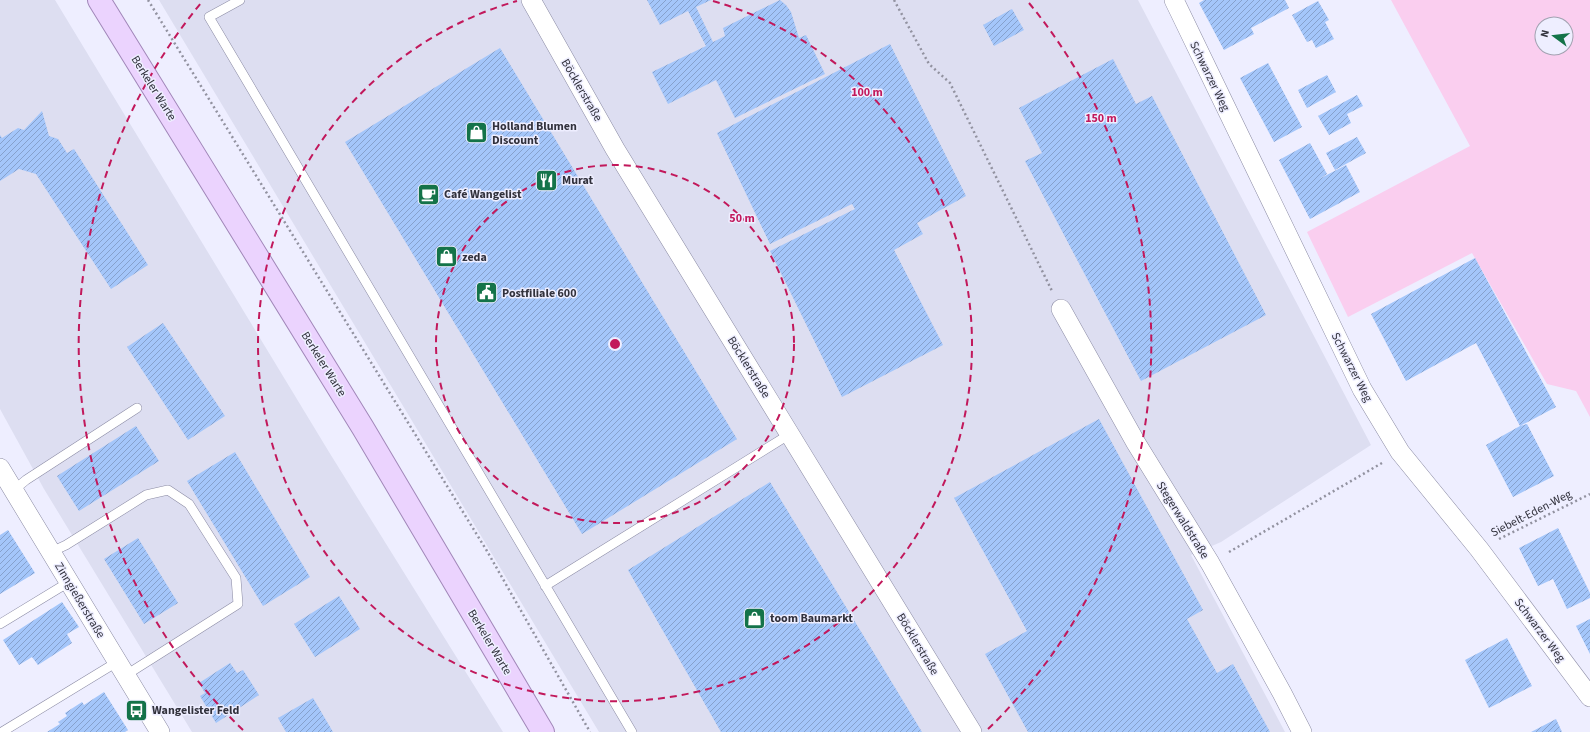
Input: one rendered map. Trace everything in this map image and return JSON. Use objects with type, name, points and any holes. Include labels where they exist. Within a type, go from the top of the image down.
[{"type":"main road","name":"Berkeler Warte","points":[[99,0],[359,421],[543,732]]},
{"type":"street","name":"Böcklerstraße","points":[[531,0],[615,149],[972,732]]},
{"type":"street","name":"Schwarzer Weg","points":[[1174,0],[1362,389],[1400,452],[1479,549],[1590,697]]},
{"type":"street","name":"Stegerwaldstraße","points":[[1060,309],[1136,443],[1210,563],[1302,732]]},
{"type":"street","name":"Zinngießerstraße","points":[[0,468],[160,732]]},
{"type":"lane","points":[[240,0],[209,17],[632,732]]},
{"type":"lane","points":[[14,490],[26,480],[137,408]]},
{"type":"lane","points":[[545,586],[790,434]]},
{"type":"lane","points":[[2,732],[238,604],[236,578],[189,504],[168,490],[146,495],[66,545],[51,552]]},
{"type":"lane","points":[[0,624],[69,582]]},
{"type":"path","points":[[148,0],[486,551],[590,732]]},
{"type":"path","points":[[894,0],[929,64],[950,83],[1060,309]]},
{"type":"path","points":[[1210,563],[1400,452]]},
{"type":"path","name":"Siebelt-Eden-Weg","points":[[1479,549],[1590,494]]},
{"type":"shaded area","points":[[0,0],[55,0],[329,452],[503,732],[192,732],[44,489],[0,409]]},
{"type":"shaded area","points":[[159,0],[1138,0],[1371,445],[1221,542],[1191,555],[1285,732],[599,732]]},
{"type":"shaded area","points":[[1391,0],[1590,0],[1590,417],[1576,391],[1547,384],[1472,253],[1348,317],[1307,232],[1470,146]]},
{"type":"building","points":[[647,0],[711,0],[696,7],[713,42],[725,36],[723,28],[780,0],[791,12],[799,38],[806,35],[825,74],[735,118],[716,80],[668,104],[652,72],[706,46],[688,11],[660,25]]},
{"type":"building","points":[[1204,0],[1285,0],[1289,8],[1251,28],[1254,34],[1224,50],[1199,3]]},
{"type":"building","points":[[1318,1],[1329,20],[1325,22],[1334,39],[1316,48],[1312,40],[1307,42],[1292,15]]},
{"type":"building","points":[[1012,9],[1024,30],[994,46],[983,25]]},
{"type":"building","points":[[890,44],[966,196],[917,223],[923,234],[894,250],[943,345],[842,397],[770,251],[855,209],[852,204],[770,244],[717,133]]},
{"type":"building","points":[[500,48],[737,439],[582,534],[345,142]]},
{"type":"building","points":[[1113,59],[1136,104],[1152,96],[1266,315],[1141,381],[1025,161],[1042,153],[1019,108]]},
{"type":"building","points":[[1268,63],[1302,127],[1274,142],[1240,78]]},
{"type":"building","points":[[1327,75],[1336,92],[1307,108],[1298,90]]},
{"type":"building","points":[[1357,95],[1363,106],[1347,114],[1351,123],[1329,135],[1318,116]]},
{"type":"building","points":[[42,111],[49,136],[58,139],[67,153],[74,149],[148,265],[111,289],[36,174],[19,169],[0,181],[0,135],[2,138],[18,128],[24,130]]},
{"type":"building","points":[[1357,137],[1366,153],[1335,170],[1326,153]]},
{"type":"building","points":[[1310,143],[1327,174],[1319,179],[1346,165],[1360,192],[1310,219],[1279,160]]},
{"type":"building","points":[[1475,258],[1556,407],[1520,426],[1476,343],[1406,381],[1371,314]]},
{"type":"building","points":[[163,323],[225,416],[188,440],[127,347]]},
{"type":"building","points":[[1099,419],[1203,610],[1187,619],[1217,673],[1233,664],[1270,732],[1028,732],[985,654],[1027,631],[954,498]]},
{"type":"building","points":[[1527,424],[1554,476],[1513,497],[1486,445],[1520,426]]},
{"type":"building","points":[[136,426],[159,461],[79,511],[57,476]]},
{"type":"building","points":[[235,452],[310,577],[263,606],[187,481]]},
{"type":"building","name":"toom Baumarkt","points":[[770,482],[922,732],[721,732],[628,570]]},
{"type":"building","points":[[1558,528],[1590,593],[1590,598],[1567,609],[1553,579],[1538,586],[1519,548]]},
{"type":"building","points":[[8,530],[35,573],[0,594],[0,535]]},
{"type":"building","points":[[138,538],[178,603],[144,624],[104,559]]},
{"type":"building","points":[[339,596],[360,629],[315,657],[294,624]]},
{"type":"building","points":[[62,602],[79,627],[67,634],[72,643],[38,665],[32,657],[19,665],[3,640]]},
{"type":"building","points":[[1590,619],[1590,654],[1576,626]]},
{"type":"building","points":[[1507,638],[1532,686],[1489,708],[1465,660]]},
{"type":"building","points":[[230,663],[237,673],[243,670],[259,695],[216,723],[200,696],[205,693],[199,683]]},
{"type":"building","points":[[104,692],[128,730],[125,732],[47,732],[60,724],[58,722],[67,716],[65,713],[82,702],[84,705]]},
{"type":"building","points":[[313,698],[333,732],[286,732],[278,718]]},
{"type":"building","points":[[1556,719],[1562,732],[1531,732]]},
{"type":"place","name":"Holland Blumen Discount","points":[[476,133]]},
{"type":"place","name":"Murat","points":[[546,180]]},
{"type":"place","name":"Café Wangelist","points":[[428,194]]},
{"type":"place","name":"zeda","points":[[447,257]]},
{"type":"place","name":"Postfiliale 600","points":[[486,293]]},
{"type":"place","name":"toom Baumarkt","points":[[754,618]]},
{"type":"place","name":"Wangelister Feld","points":[[137,710]]}]
